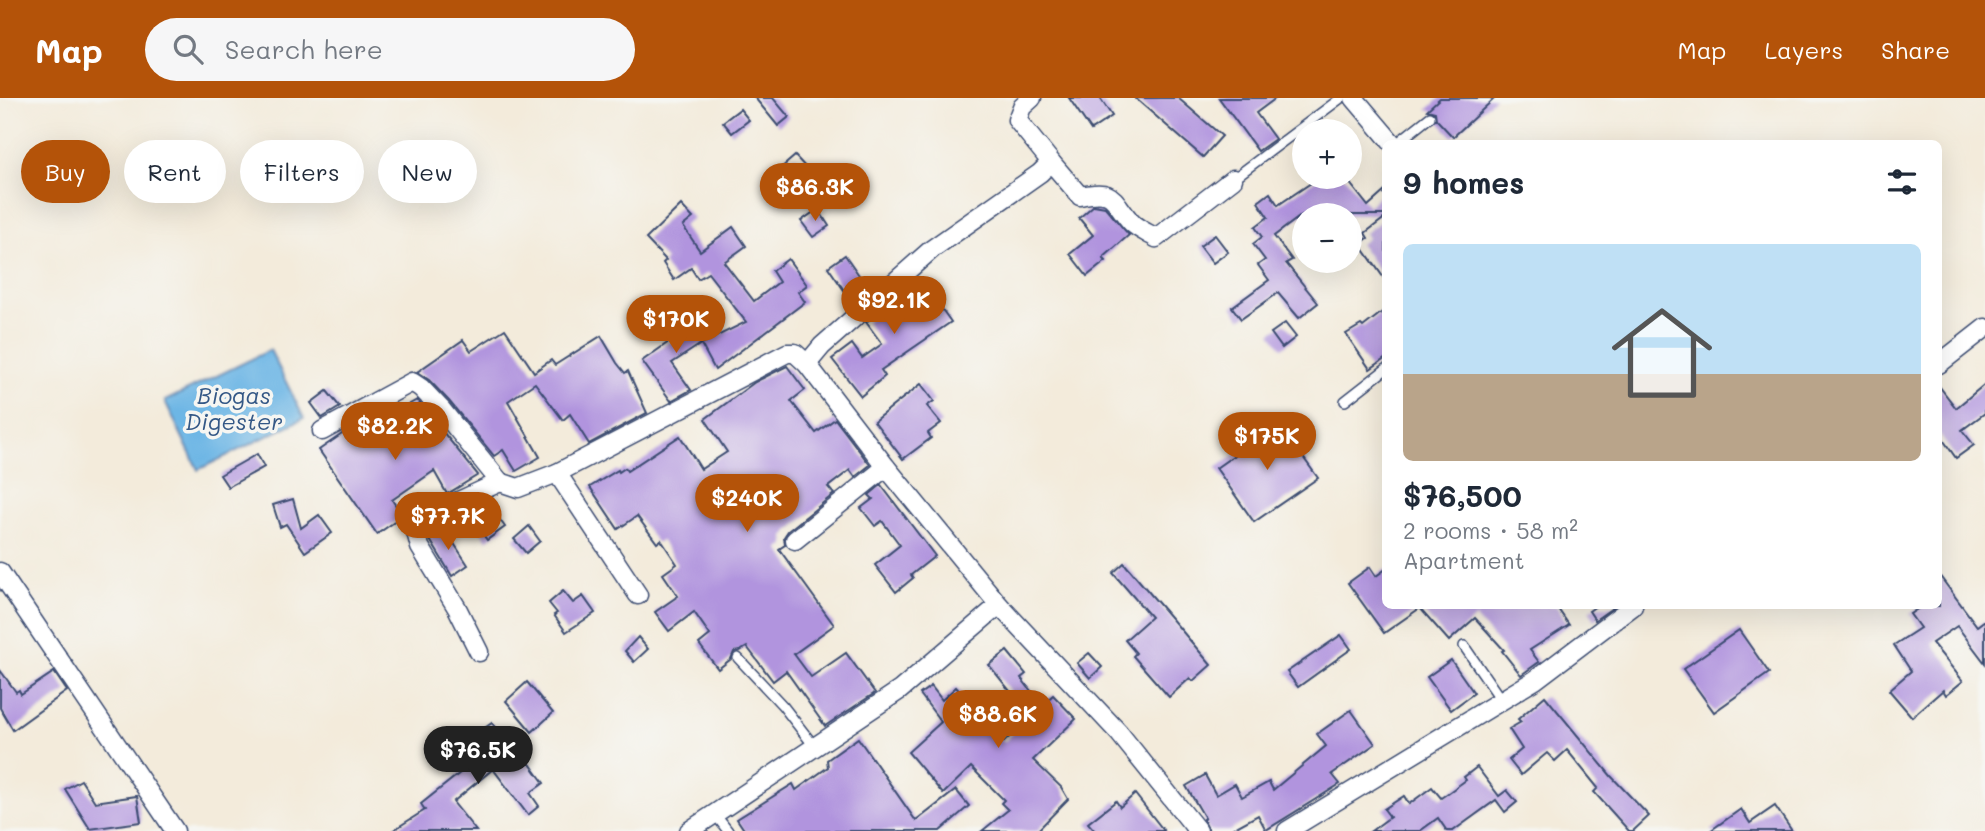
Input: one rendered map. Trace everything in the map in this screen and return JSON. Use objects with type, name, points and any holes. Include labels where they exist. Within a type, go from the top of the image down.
[{"type":"street","points":[[1032,98],[1022,107],[1017,120],[1080,196],[1098,192],[1113,197],[1134,225],[1156,238],[1233,179]]},
{"type":"street","points":[[1354,98],[1391,140]]},
{"type":"street","points":[[807,364],[822,346],[932,249],[1040,173],[1051,162]]},
{"type":"street","points":[[1942,362],[1984,330]]},
{"type":"street","points":[[322,431],[412,382],[441,409],[500,482],[518,488],[557,473],[787,353],[795,353],[807,364],[886,467],[999,605],[1119,733],[1198,831]]},
{"type":"street","points":[[794,540],[886,467]]},
{"type":"street","points":[[557,473],[638,595]]},
{"type":"street","points":[[479,652],[457,608],[420,547],[416,532],[417,524],[422,518],[500,482]]},
{"type":"street","points":[[0,572],[175,831]]},
{"type":"street","points":[[689,831],[900,690],[999,605]]},
{"type":"street","points":[[1287,831],[1535,680],[1629,609]]},
{"type":"lane","points":[[1233,179],[1341,98]]},
{"type":"lane","points":[[1400,140],[1430,117]]},
{"type":"lane","points":[[1345,401],[1382,372]]},
{"type":"lane","points":[[1464,646],[1502,701]]},
{"type":"lane","points":[[738,658],[783,706],[814,746]]},
{"type":"lane","points":[[714,813],[728,831]]},
{"type":"water","name":"Biogas Digester","points":[[270,350],[304,418],[198,470],[165,401]]},
{"type":"building","points":[[755,98],[773,98],[789,117],[778,126]]},
{"type":"building","points":[[1069,98],[1100,98],[1112,116],[1091,130]]},
{"type":"building","points":[[1135,98],[1178,98],[1222,136],[1203,157]]},
{"type":"building","points":[[1219,98],[1276,98],[1256,113],[1275,139],[1258,151]]},
{"type":"building","points":[[1440,98],[1495,98],[1453,137],[1436,119],[1435,112],[1427,110]]},
{"type":"building","points":[[740,109],[749,120],[732,133],[723,122]]},
{"type":"building","points":[[795,156],[809,171],[795,183],[781,168]]},
{"type":"building","points":[[1302,189],[1355,189],[1368,206],[1382,194],[1382,215],[1362,215],[1362,203],[1292,203],[1292,222],[1274,236],[1292,260],[1286,263],[1292,273],[1318,303],[1299,318],[1278,293],[1241,319],[1232,307],[1269,280],[1258,265],[1265,260],[1253,244],[1262,237],[1255,227],[1268,217],[1258,202],[1270,193],[1278,205]]},
{"type":"building","points":[[681,205],[693,218],[683,226],[700,251],[733,227],[746,246],[724,262],[754,301],[779,282],[772,271],[788,259],[807,285],[798,292],[805,302],[715,370],[701,344],[746,322],[708,273],[698,279],[691,268],[674,280],[663,263],[666,260],[646,239]]},
{"type":"building","points":[[1094,205],[1105,207],[1129,235],[1103,258],[1106,261],[1087,276],[1070,254],[1093,235],[1079,218]]},
{"type":"building","points":[[818,209],[829,226],[813,237],[801,221]]},
{"type":"building","points":[[1382,220],[1382,275],[1362,247],[1362,242],[1368,238],[1365,233]]},
{"type":"building","points":[[1215,235],[1228,252],[1213,263],[1200,246]]},
{"type":"building","points":[[845,255],[863,281],[846,293],[828,267]]},
{"type":"building","points":[[922,281],[951,322],[881,370],[885,376],[861,396],[832,359],[852,344],[862,358],[882,344],[866,322]]},
{"type":"building","points":[[691,310],[710,338],[672,363],[691,390],[671,401],[642,361],[676,337],[668,325]]},
{"type":"building","points":[[1382,312],[1382,361],[1370,369],[1346,334],[1361,325],[1363,327]]},
{"type":"building","points":[[1285,323],[1296,337],[1282,348],[1271,333]]},
{"type":"building","points":[[505,329],[534,372],[551,360],[555,365],[601,336],[617,363],[625,373],[628,371],[647,413],[589,444],[570,414],[563,420],[535,383],[508,401],[540,457],[516,471],[503,450],[494,456],[449,401],[429,380],[417,372],[463,340],[471,351]]},
{"type":"building","points":[[787,366],[805,390],[791,401],[816,433],[835,419],[870,465],[855,477],[850,470],[828,487],[834,494],[788,531],[784,537],[785,545],[779,549],[834,625],[794,654],[811,677],[846,653],[875,693],[825,726],[786,671],[773,681],[747,647],[734,652],[731,659],[718,669],[699,644],[710,635],[694,612],[669,631],[655,612],[678,596],[663,574],[677,564],[661,540],[657,543],[637,516],[618,529],[590,487],[618,470],[619,472],[625,468],[627,471],[680,436],[701,469],[727,452],[705,419],[755,382]]},
{"type":"building","points":[[921,384],[934,401],[927,406],[941,423],[928,433],[931,438],[903,459],[874,421]]},
{"type":"building","points":[[1985,384],[1985,413],[1962,430],[1974,445],[1956,458],[1942,438],[1942,390],[1956,408]]},
{"type":"building","points":[[327,391],[340,407],[322,418],[311,403]]},
{"type":"building","points":[[417,400],[478,475],[447,494],[434,471],[392,500],[403,516],[377,534],[319,450],[345,432],[351,440]]},
{"type":"building","points":[[1273,425],[1284,441],[1295,434],[1305,449],[1300,453],[1318,478],[1254,522],[1216,468]]},
{"type":"building","points":[[257,454],[264,467],[228,487],[220,475]]},
{"type":"building","points":[[881,485],[935,556],[911,575],[913,578],[896,592],[875,565],[900,545],[882,521],[875,526],[861,508],[873,499],[869,495]]},
{"type":"building","points":[[293,499],[301,528],[319,515],[332,533],[305,552],[286,524],[280,527],[273,505]]},
{"type":"building","points":[[492,509],[505,527],[487,540],[474,522]]},
{"type":"building","points":[[529,526],[540,541],[526,553],[514,539]]},
{"type":"building","points":[[444,528],[468,565],[452,576],[429,538]]},
{"type":"building","points":[[1124,563],[1211,665],[1193,681],[1190,678],[1169,697],[1133,656],[1136,653],[1125,640],[1151,617],[1113,573]]},
{"type":"building","points":[[1370,567],[1376,576],[1382,572],[1382,609],[1419,609],[1384,633],[1348,583]]},
{"type":"building","points":[[1942,579],[1977,626],[1985,620],[1985,663],[1957,626],[1932,643],[1963,681],[1946,695],[1943,690],[1912,717],[1889,690],[1911,671],[1894,645],[1920,628],[1910,614],[1918,609],[1942,609]]},
{"type":"building","points":[[563,591],[573,603],[583,596],[595,613],[566,632],[549,603]]},
{"type":"building","points":[[1421,609],[1558,609],[1569,625],[1530,650],[1539,662],[1521,675],[1502,651],[1504,650],[1475,618],[1449,641]]},
{"type":"building","points":[[1592,609],[1611,609],[1595,620],[1589,611]]},
{"type":"building","points":[[1739,630],[1769,673],[1714,712],[1683,669]]},
{"type":"building","points":[[1341,635],[1351,649],[1298,687],[1287,672]]},
{"type":"building","points":[[638,637],[648,649],[634,662],[625,651]]},
{"type":"building","points":[[1007,651],[1026,674],[1021,678],[1042,705],[1053,695],[1076,719],[1033,760],[1061,787],[1068,799],[1037,831],[982,831],[1008,810],[1001,803],[1004,800],[971,767],[943,794],[908,752],[941,722],[920,694],[931,686],[942,700],[956,687],[1004,742],[1028,719],[989,665]]},
{"type":"building","points":[[1089,653],[1102,667],[1090,678],[1077,663]]},
{"type":"building","points":[[1451,660],[1474,693],[1451,710],[1427,677]]},
{"type":"building","points":[[0,670],[16,692],[19,690],[21,694],[54,672],[67,691],[13,730],[0,708]]},
{"type":"building","points":[[527,682],[553,713],[532,732],[506,701]]},
{"type":"building","points":[[1545,696],[1611,776],[1649,816],[1633,831],[1629,831],[1594,792],[1598,788],[1567,750],[1555,761],[1547,753],[1521,775],[1509,760],[1522,749],[1509,729],[1521,722],[1518,719]]},
{"type":"building","points":[[1351,710],[1375,744],[1332,774],[1340,784],[1266,830],[1258,815],[1229,831],[1209,831],[1203,819],[1205,818],[1186,786],[1205,775],[1216,795],[1235,784],[1242,797],[1269,782],[1273,790],[1326,746],[1317,734]]},
{"type":"building","points":[[492,723],[519,761],[525,757],[544,783],[530,793],[539,806],[528,815],[493,769],[453,802],[476,831],[392,831],[425,810],[421,804],[485,753],[473,736]]},
{"type":"building","points":[[858,738],[916,821],[956,790],[969,806],[940,831],[745,831],[737,819],[793,784],[796,790],[828,767],[827,760]]},
{"type":"building","points":[[1477,767],[1499,796],[1507,790],[1517,802],[1505,812],[1496,800],[1453,831],[1447,831],[1438,818],[1420,831],[1371,831],[1390,817],[1384,809],[1404,796],[1409,804],[1432,787],[1441,798],[1466,780],[1464,777]]},
{"type":"building","points":[[81,780],[95,802],[137,796],[141,822],[90,829],[65,789]]},
{"type":"building","points":[[1135,794],[1164,831],[1095,831],[1088,823],[1116,801],[1120,807]]},
{"type":"building","points":[[1775,806],[1792,831],[1710,831],[1741,809],[1750,823]]}]
